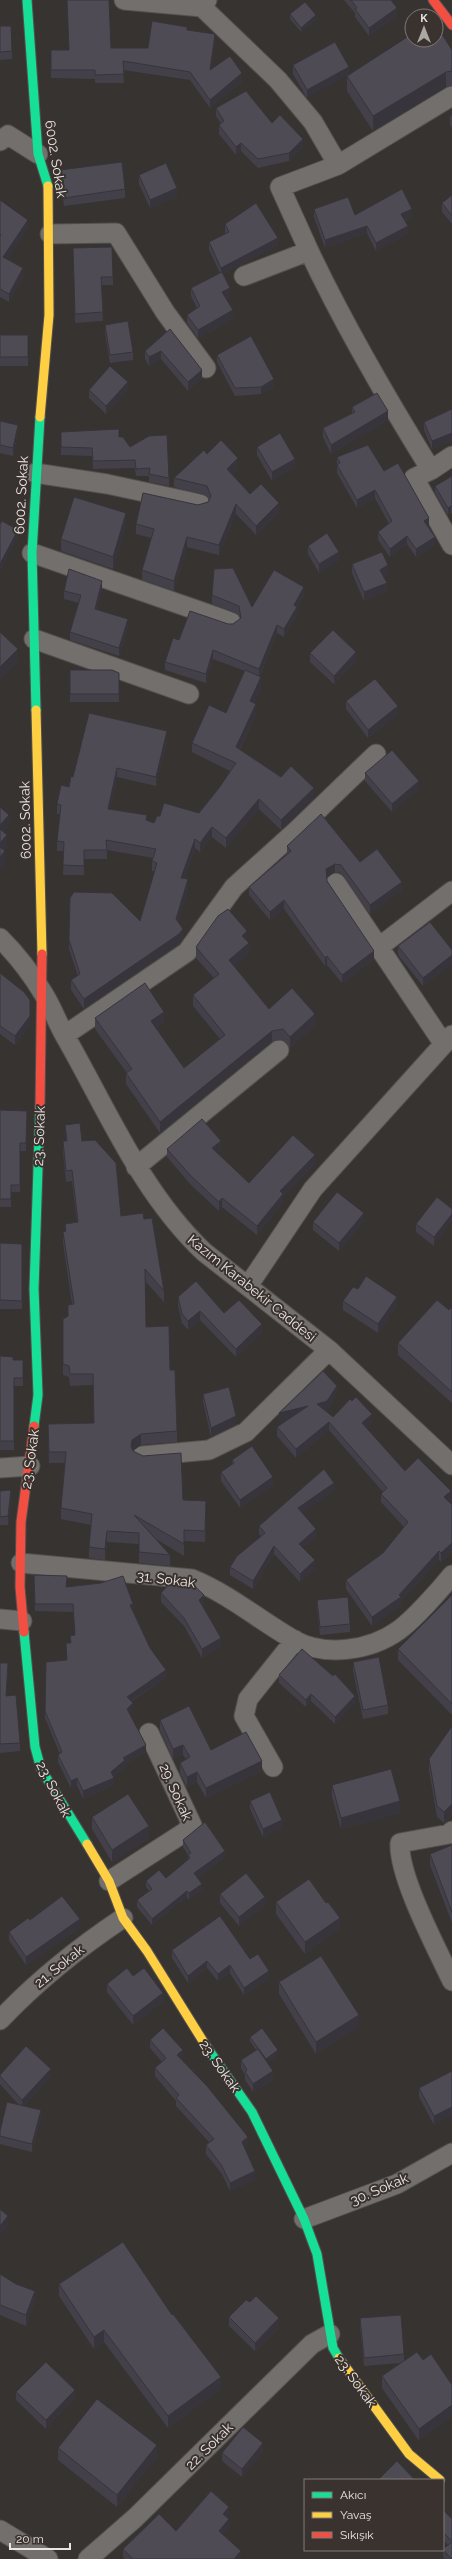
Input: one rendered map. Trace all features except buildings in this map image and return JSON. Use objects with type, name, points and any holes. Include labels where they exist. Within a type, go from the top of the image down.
[{"type":"street","name":"6002. Sokak","points":[[26,0],[38,154],[48,183],[50,234],[49,315],[35,473],[32,553],[43,993]]},
{"type":"street","points":[[124,0],[204,4],[278,80],[313,122],[338,165]]},
{"type":"street","points":[[433,0],[452,25]]},
{"type":"street","points":[[431,470],[366,363],[334,304],[280,187],[338,165],[452,96]]},
{"type":"street","points":[[3,133],[38,154]]},
{"type":"street","points":[[50,234],[116,233],[165,312],[206,368]]},
{"type":"street","points":[[244,276],[309,251]]},
{"type":"street","points":[[452,456],[431,470],[414,478],[452,544]]},
{"type":"street","points":[[35,473],[107,484],[200,504]]},
{"type":"street","points":[[32,553],[231,622]]},
{"type":"street","points":[[34,639],[189,694]]},
{"type":"street","points":[[65,1036],[187,952],[234,887],[296,831],[376,754]]},
{"type":"street","points":[[248,1286],[313,1189],[448,1039],[379,947],[336,883]]},
{"type":"street","points":[[379,947],[452,891]]},
{"type":"street","name":"Kazım Karabekir Caddesi","points":[[0,940],[20,960],[43,993],[136,1167],[164,1209],[186,1235],[204,1252],[329,1350],[452,1465]]},
{"type":"street","name":"23. Sokak","points":[[43,993],[34,1289],[38,1395],[30,1466],[21,1522],[20,1587],[32,1722],[41,1770],[109,1881],[123,1918],[147,1951],[197,2033],[252,2112],[304,2219],[317,2254],[333,2348],[342,2364],[409,2454],[439,2479]]},
{"type":"street","points":[[136,1167],[279,1050]]},
{"type":"street","points":[[142,1456],[209,1450],[246,1432],[329,1350]]},
{"type":"street","points":[[0,1468],[30,1466]]},
{"type":"street","name":"31. Sokak","points":[[21,1563],[192,1579],[212,1587],[295,1640],[320,1650],[348,1650],[374,1642],[399,1630],[452,1575]]},
{"type":"street","points":[[0,1619],[22,1621]]},
{"type":"street","points":[[273,1768],[244,1716],[248,1699],[295,1640]]},
{"type":"street","name":"29. Sokak","points":[[109,1881],[185,1832],[192,1825],[149,1733]]},
{"type":"street","points":[[452,1831],[449,1834],[400,1843],[399,1854],[417,1906],[452,1980]]},
{"type":"street","name":"21. Sokak","points":[[0,2020],[30,1989],[73,1953],[123,1918]]},
{"type":"street","name":"30. Sokak","points":[[304,2219],[397,2184],[452,2153]]},
{"type":"street","name":"22. Sokak","points":[[88,2559],[135,2518],[312,2344],[330,2334]]},
{"type":"street","points":[[0,2530],[48,2559]]},
{"type":"traffic: fast","points":[[27,0],[38,154],[48,186]]},
{"type":"traffic: fast","points":[[36,710],[32,553],[40,417]]},
{"type":"traffic: fast","points":[[34,1426],[38,1395],[34,1289],[40,1107]]},
{"type":"traffic: fast","points":[[24,1632],[35,1747],[41,1769],[87,1844]]},
{"type":"traffic: fast","points":[[206,2046],[252,2112],[304,2219],[317,2254],[333,2348],[339,2358]]},
{"type":"traffic: slow","points":[[40,417],[49,315],[48,186]]},
{"type":"traffic: slow","points":[[36,710],[42,954]]},
{"type":"traffic: slow","points":[[87,1844],[109,1881],[123,1918],[147,1951],[206,2046]]},
{"type":"traffic: slow","points":[[339,2358],[409,2454],[439,2479]]},
{"type":"traffic: jam","points":[[433,0],[452,25]]},
{"type":"traffic: jam","points":[[40,1107],[42,954]]},
{"type":"traffic: jam","points":[[24,1632],[20,1587],[21,1522],[34,1426]]}]
